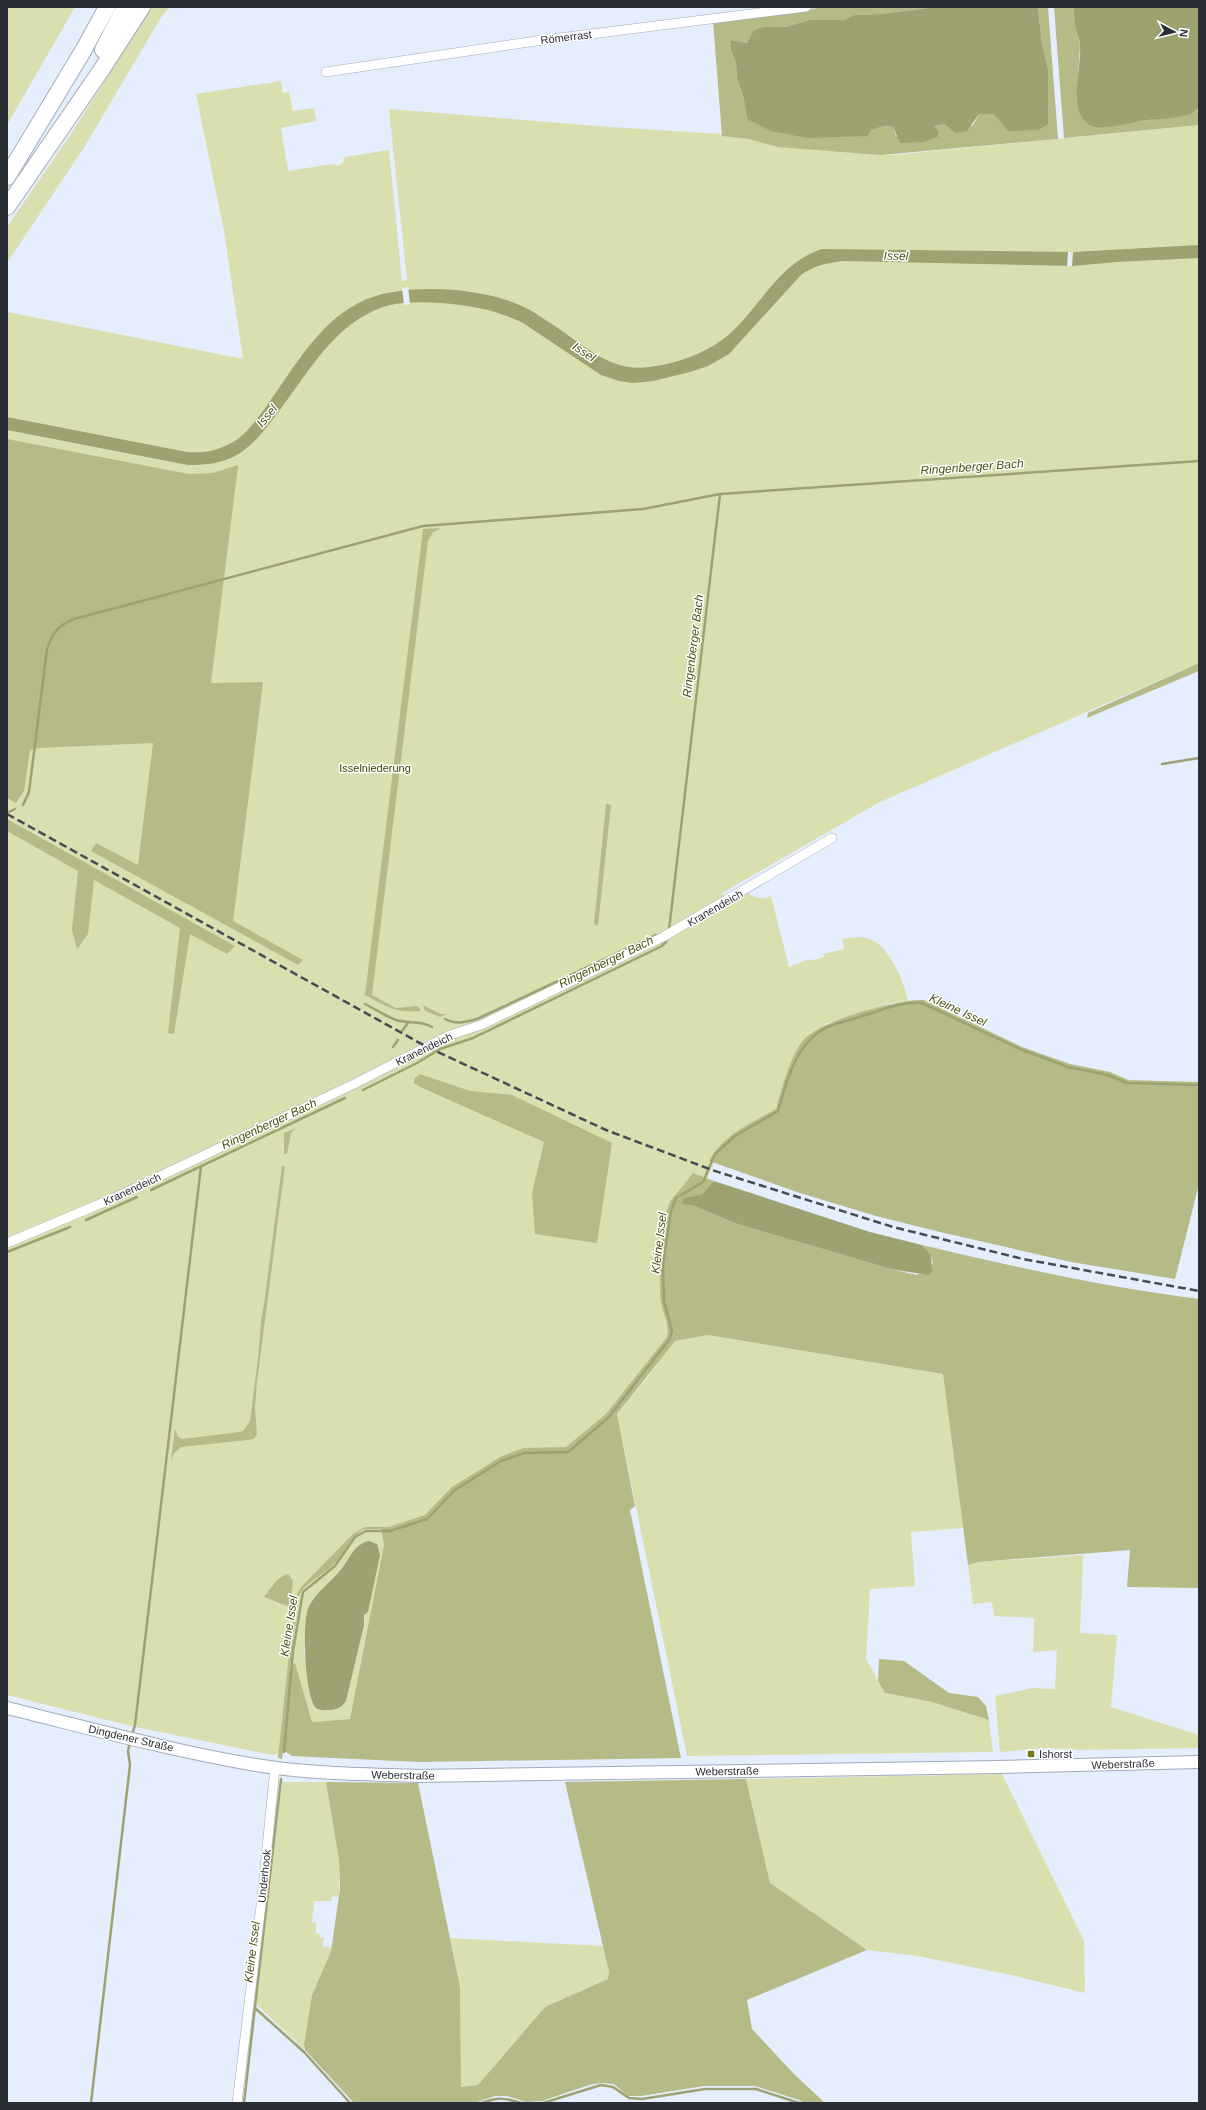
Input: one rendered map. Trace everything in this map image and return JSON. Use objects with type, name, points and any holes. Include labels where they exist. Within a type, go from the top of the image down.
[{"type":"highway","points":[[7,177],[83,52],[107,7]]},
{"type":"highway","points":[[69,115],[126,7]]},
{"type":"highway","points":[[7,207],[142,7]]},
{"type":"main road","name":"Dingdener Straße","points":[[7,1708],[131,1738],[256,1765]]},
{"type":"main road","name":"Weberstraße","points":[[256,1765],[330,1773],[419,1776],[1011,1767],[1199,1762]]},
{"type":"street","name":"Römerrast","points":[[326,72],[536,41],[806,7]]},
{"type":"street","name":"Kranendeich","points":[[7,1243],[114,1198],[354,1084],[444,1038],[481,1025],[663,937],[832,838]]},
{"type":"street","name":"Underhook","points":[[237,2103],[262,1897],[275,1768]]},
{"type":"green space","points":[[7,7],[75,7],[7,125]]},
{"type":"green space","points":[[152,7],[169,7],[160,19],[85,146],[7,263],[7,227],[71,134]]},
{"type":"green space","name":"Isselniederung","points":[[281,81],[283,93],[289,92],[293,111],[314,108],[316,121],[281,128],[288,171],[332,164],[339,165],[342,164],[345,157],[389,150],[402,281],[407,280],[389,109],[611,127],[722,134],[723,136],[892,155],[1199,125],[1199,663],[880,802],[722,893],[726,908],[728,905],[748,893],[759,898],[771,896],[789,967],[810,959],[810,961],[824,957],[823,954],[844,949],[842,939],[861,937],[870,939],[879,944],[898,971],[908,1001],[896,1002],[825,1024],[781,1110],[717,1155],[706,1182],[674,1341],[708,1335],[943,1374],[963,1528],[911,1532],[915,1586],[870,1589],[866,1659],[885,1693],[932,1702],[989,1720],[993,1752],[687,1756],[617,1414],[659,1363],[571,1454],[427,1521],[381,1533],[384,1545],[382,1559],[350,1719],[312,1722],[287,1751],[272,1755],[131,1726],[7,1695],[7,312],[243,359],[224,231],[196,94]],"holes":[[[369,1541],[364,1625],[346,1701],[316,1708],[312,1699],[304,1650],[312,1600],[332,1581],[359,1545]]]},
{"type":"green space","points":[[1083,1555],[1080,1633],[1117,1635],[1111,1707],[1199,1735],[1199,1748],[1082,1750],[1047,1748],[1000,1752],[995,1696],[1033,1688],[1055,1689],[1057,1650],[1033,1652],[1034,1618],[994,1616],[992,1602],[973,1604],[968,1565],[978,1562]]},
{"type":"green space","points":[[1002,1774],[1084,1941],[1085,1993],[1011,1975],[918,1956],[867,1950],[770,1883],[746,1779]]},
{"type":"green space","points":[[282,1782],[326,1782],[339,1860],[339,1897],[332,1896],[331,1901],[314,1901],[312,1922],[317,1923],[315,1933],[320,1934],[319,1937],[324,1938],[322,1946],[332,1948],[312,1995],[304,2045],[305,2050],[256,2004]]},
{"type":"green space","points":[[450,1938],[603,1946],[609,1972],[608,1979],[545,2007],[478,2085],[461,2087],[460,1987]]},
{"type":"shaded area","points":[[826,7],[936,7],[880,14],[854,15],[844,20],[809,20],[785,27],[762,27],[753,31],[747,43],[731,40],[731,50],[736,63],[737,79],[743,95],[747,119],[868,136],[870,130],[884,126],[893,127],[896,136],[925,142],[938,137],[939,131],[934,126],[944,124],[955,133],[973,125],[979,114],[994,114],[1047,124],[1048,69],[1042,44],[1038,7],[1048,7],[1058,139],[881,155],[778,147],[749,139],[722,136],[713,21]]},
{"type":"shaded area","points":[[1054,7],[1073,7],[1080,46],[1077,90],[1078,106],[1098,127],[1171,117],[1196,111],[1199,108],[1199,125],[1064,138]]},
{"type":"shaded area","points":[[7,439],[189,474],[213,473],[238,465],[211,683],[263,682],[233,921],[303,960],[298,965],[91,851],[96,843],[138,865],[153,743],[39,748],[30,750],[24,791],[16,803],[7,798]]},
{"type":"shaded area","points":[[442,528],[433,532],[428,541],[372,995],[396,1008],[418,1006],[421,1011],[404,1011],[392,1008],[365,995],[423,529]]},
{"type":"shaded area","points":[[1199,663],[1199,671],[1087,718],[1088,713]]},
{"type":"shaded area","points":[[606,804],[611,805],[598,926],[594,924]]},
{"type":"shaded area","points":[[7,819],[235,946],[227,954],[190,934],[174,1034],[168,1033],[180,928],[94,880],[88,934],[77,949],[72,930],[78,871],[7,831]]},
{"type":"shaded area","points":[[915,1000],[924,1000],[1022,1047],[1070,1064],[1110,1072],[1128,1080],[1199,1082],[1199,1184],[1175,1279],[1071,1262],[876,1216],[800,1193],[709,1161],[722,1144],[738,1130],[776,1109],[786,1075],[793,1058],[801,1043],[810,1035],[822,1027],[854,1014],[887,1005]]},
{"type":"shaded area","points":[[423,1005],[441,1014],[447,1014],[440,1017],[425,1011]]},
{"type":"shaded area","points":[[420,1074],[470,1091],[512,1095],[612,1143],[597,1243],[535,1234],[532,1193],[544,1142],[418,1086],[414,1083],[414,1079]]},
{"type":"shaded area","points":[[296,1128],[291,1133],[287,1154],[284,1154],[284,1133]]},
{"type":"shaded area","points":[[282,1166],[285,1166],[257,1382],[255,1408],[257,1434],[254,1439],[181,1447],[174,1453],[171,1461],[175,1429],[178,1437],[182,1439],[240,1432],[244,1430],[250,1421],[261,1320]]},
{"type":"shaded area","points":[[693,1173],[714,1181],[702,1194],[684,1198],[683,1204],[695,1206],[734,1223],[891,1269],[917,1275],[933,1264],[931,1255],[922,1245],[1060,1276],[1129,1289],[1199,1299],[1199,1588],[1127,1587],[1130,1550],[978,1562],[968,1565],[943,1374],[708,1335],[675,1341],[617,1414],[635,1506],[630,1510],[681,1758],[419,1762],[292,1756],[286,1752],[283,1752],[282,1759],[278,1758],[294,1608],[296,1596],[301,1587],[353,1534],[365,1527],[389,1527],[425,1515],[452,1487],[500,1457],[523,1448],[566,1447],[606,1414],[667,1337],[667,1324],[660,1293],[661,1249],[665,1218],[672,1199]],"holes":[[[365,1529],[381,1529],[384,1545],[350,1719],[312,1722],[295,1663],[290,1666],[299,1596],[305,1587],[333,1565],[359,1532]]]},
{"type":"shaded area","points":[[286,1574],[289,1575],[293,1581],[290,1607],[264,1597],[277,1580]]},
{"type":"shaded area","points":[[879,1659],[904,1661],[949,1693],[978,1697],[986,1706],[989,1720],[932,1702],[885,1693],[878,1681]]},
{"type":"shaded area","points":[[746,1779],[770,1883],[867,1950],[747,2000],[752,2029],[795,2075],[825,2103],[804,2103],[755,2086],[704,2086],[641,2096],[628,2096],[614,2084],[601,2083],[589,2085],[542,2101],[526,2102],[507,2096],[495,2096],[475,2103],[354,2103],[305,2050],[304,2045],[312,1995],[331,1951],[340,1889],[339,1860],[326,1782],[418,1783],[460,1987],[461,2087],[478,2085],[545,2007],[608,1979],[609,1972],[565,1782]]},
{"type":"water","points":[[936,7],[1038,7],[1042,44],[1048,69],[1048,124],[1038,130],[1008,131],[994,114],[979,114],[967,131],[955,133],[944,124],[934,126],[939,131],[938,137],[925,142],[900,143],[893,127],[884,126],[871,130],[868,136],[807,138],[771,131],[747,119],[743,95],[737,79],[736,63],[731,50],[731,40],[747,43],[753,31],[762,27],[785,27],[809,20],[844,20],[854,15],[880,14]]},
{"type":"water","points":[[1073,7],[1199,7],[1199,108],[1194,112],[1180,117],[1141,121],[1109,127],[1092,126],[1084,120],[1079,112],[1077,101],[1080,41],[1075,25]]},
{"type":"water","name":"Issel","points":[[1199,245],[1199,258],[1116,262],[1073,266],[843,261],[826,264],[811,269],[801,275],[729,354],[708,366],[690,372],[653,381],[633,383],[619,381],[601,375],[523,323],[513,318],[483,309],[451,304],[420,302],[400,303],[386,306],[367,314],[351,324],[336,337],[311,367],[257,439],[240,453],[217,463],[188,465],[7,430],[7,417],[187,452],[206,452],[216,450],[232,443],[250,428],[310,344],[336,318],[350,308],[367,299],[383,294],[401,291],[442,289],[483,294],[501,298],[533,312],[595,354],[620,365],[634,368],[659,366],[691,357],[710,348],[739,325],[781,275],[807,256],[822,249],[1074,252]]},
{"type":"water","points":[[714,1181],[870,1232],[922,1245],[931,1255],[932,1272],[928,1275],[891,1269],[734,1223],[695,1206],[682,1204],[684,1198],[702,1194]]},
{"type":"water","points":[[369,1541],[377,1544],[380,1555],[368,1612],[364,1615],[364,1625],[346,1701],[336,1709],[319,1710],[312,1701],[307,1676],[305,1630],[308,1609],[314,1598],[338,1573],[356,1548]]},
{"type":"pier","points":[[1068,252],[1073,252],[1072,266],[1067,266]]},
{"type":"pier","points":[[408,287],[410,304],[404,305],[402,288]]},
{"type":"waterway","points":[[23,805],[29,792],[47,649],[56,630],[63,624],[74,619],[423,526],[643,509],[720,494],[1199,461]]},
{"type":"waterway","name":"Ringenberger Bach","points":[[669,930],[720,494]]},
{"type":"waterway","points":[[1162,764],[1199,758]]},
{"type":"waterway","points":[[9,812],[15,809]]},
{"type":"waterway","points":[[445,1019],[453,1022],[465,1022],[477,1019],[656,935]]},
{"type":"waterway","name":"Ringenberger Bach","points":[[363,1090],[417,1063],[440,1049],[473,1038],[662,946],[668,937]]},
{"type":"waterway","name":"Kleine Issel","points":[[284,1752],[293,1651],[303,1592],[335,1566],[355,1537],[366,1531],[390,1531],[427,1519],[455,1490],[501,1461],[524,1453],[568,1452],[608,1418],[669,1340],[672,1331],[664,1301],[663,1265],[671,1211],[676,1198],[703,1182],[715,1154],[735,1136],[778,1111],[794,1063],[800,1052],[817,1033],[833,1025],[894,1006],[908,1003],[922,1003],[1020,1049],[1068,1067],[1108,1075],[1127,1083],[1199,1085]]},
{"type":"waterway","points":[[365,1004],[396,1020],[419,1023],[432,1027]]},
{"type":"waterway","points":[[402,1031],[408,1023]]},
{"type":"waterway","points":[[393,1047],[398,1040]]},
{"type":"waterway","name":"Ringenberger Bach","points":[[151,1190],[345,1098]]},
{"type":"waterway","points":[[132,1735],[135,1725],[201,1166]]},
{"type":"waterway","points":[[86,1220],[137,1197]]},
{"type":"waterway","points":[[7,1252],[70,1227]]},
{"type":"waterway","points":[[91,2103],[130,1765],[128,1751],[130,1742]]},
{"type":"waterway","name":"Kleine Issel","points":[[244,2103],[281,1779]]},
{"type":"waterway","points":[[255,2008],[304,2052],[350,2103]]},
{"type":"waterway","points":[[543,2103],[601,2085],[613,2087],[629,2098],[642,2099],[705,2089],[756,2089],[799,2103]]},
{"type":"waterway","points":[[482,2103],[502,2099],[521,2103]]},
{"type":"railway","points":[[7,814],[427,1047],[606,1130],[712,1170],[893,1227],[1023,1259],[1199,1291]]},
{"type":"place","name":"Ishorst","points":[[1031,1754]]}]
